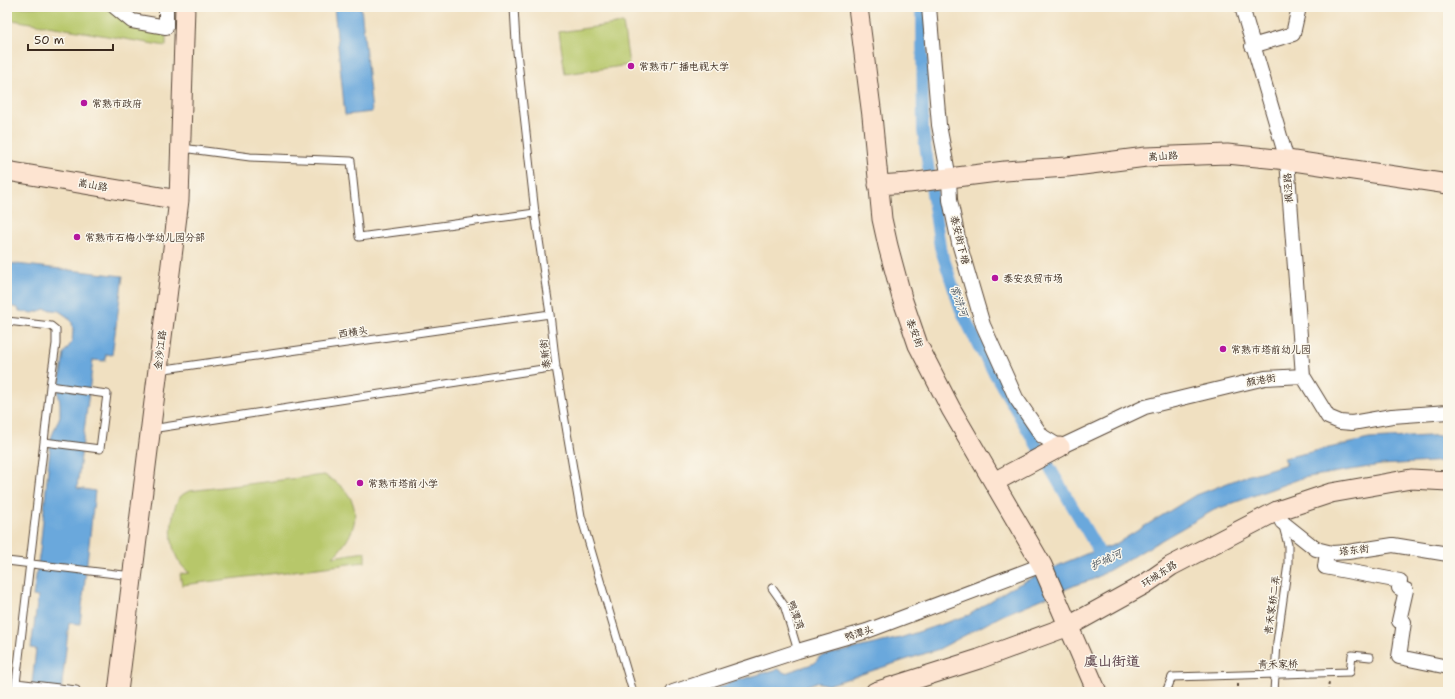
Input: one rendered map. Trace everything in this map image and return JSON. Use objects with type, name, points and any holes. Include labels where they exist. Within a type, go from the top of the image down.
[{"type":"street","points":[[115,7],[132,21],[166,27],[166,7]]},
{"type":"street","name":"金沙江路","points":[[118,692],[179,200],[186,7]]},
{"type":"street","name":"泰安街","points":[[858,7],[872,116],[882,219],[902,298],[918,345],[951,409],[1042,565],[1097,692]]},
{"type":"street","name":"泰安街下塘","points":[[928,7],[939,125],[949,178],[950,200],[960,243],[983,325],[1016,398],[1042,436],[1060,447]]},
{"type":"street","name":"枫泾路","points":[[1242,7],[1252,46],[1287,160],[1303,376]]},
{"type":"street","points":[[1252,46],[1293,34],[1299,7]]},
{"type":"street","name":"嵩山路","points":[[878,185],[910,183],[1005,171],[1067,167],[1146,157],[1227,154],[1287,160],[1448,184]]},
{"type":"street","name":"嵩山路","points":[[7,171],[179,200]]},
{"type":"street","points":[[1303,376],[1328,417],[1340,422],[1352,423],[1392,416],[1448,412]]},
{"type":"street","name":"颜港街","points":[[1060,447],[1145,407],[1265,378],[1303,376]]},
{"type":"street","points":[[994,482],[1060,447]]},
{"type":"street","name":"环城东路","points":[[876,692],[1071,630],[1089,628],[1151,590],[1280,516],[1331,493],[1411,479],[1448,481]]},
{"type":"street","name":"环城东路","points":[[1280,516],[1335,501],[1416,487],[1448,489]]},
{"type":"street","name":"塔东街","points":[[1280,516],[1316,549],[1326,552],[1348,552],[1393,545],[1448,554]]},
{"type":"street","points":[[1326,552],[1325,567],[1400,581],[1399,588],[1406,590],[1399,621],[1404,622],[1399,657],[1448,667]]},
{"type":"street","name":"鸭潭头","points":[[672,692],[798,651],[867,631],[1042,565]]},
{"type":"street","name":"环城东路","points":[[907,692],[998,663],[1071,630]]},
{"type":"lane","name":"泰新街","points":[[514,7],[516,43],[535,213],[550,314],[556,367],[581,516],[633,692]]},
{"type":"lane","points":[[180,147],[250,156],[351,161],[359,237],[535,213]]},
{"type":"lane","name":"西横头","points":[[158,370],[550,314]]},
{"type":"lane","points":[[7,321],[51,326],[56,330],[56,344],[15,692]]},
{"type":"lane","points":[[151,429],[556,367]]},
{"type":"lane","points":[[44,442],[100,450],[107,394],[50,386]]},
{"type":"lane","name":"青禾家桥二弄","points":[[1274,692],[1274,674],[1288,564],[1288,545],[1280,516]]},
{"type":"lane","points":[[7,561],[132,576]]},
{"type":"lane","name":"鸭潭湾","points":[[772,588],[784,605],[798,651]]},
{"type":"lane","name":"青禾家桥","points":[[1166,692],[1172,676],[1350,672],[1352,655],[1370,657]]},
{"type":"lane","points":[[16,683],[76,690],[76,692]]},
{"type":"green space","points":[[7,7],[115,7],[166,27],[166,46],[7,19]]},
{"type":"green space","points":[[623,23],[629,65],[565,74],[559,32]]},
{"type":"green space","points":[[324,475],[337,483],[346,492],[352,502],[355,513],[354,524],[350,535],[333,557],[365,552],[365,562],[182,585],[180,574],[190,573],[179,562],[173,548],[171,532],[175,508],[182,495],[189,491]]},
{"type":"water","points":[[334,7],[361,7],[372,112],[345,115]]},
{"type":"water","points":[[7,263],[123,276],[112,355],[106,354],[105,361],[93,360],[77,488],[95,491],[80,624],[69,623],[61,692],[31,692],[36,649],[31,648],[38,597],[33,596],[40,550],[51,438],[60,416],[58,393],[64,353],[72,342],[73,330],[72,323],[69,318],[59,311],[45,309],[33,313],[19,311],[18,308],[7,307]]},
{"type":"water","name":"护城河","points":[[1448,435],[1448,461],[1381,465],[1302,478],[1214,510],[1092,580],[1078,584],[1003,615],[939,649],[828,685],[816,682],[790,692],[707,692],[732,682],[778,669],[785,673],[815,663],[819,657],[900,638],[969,615],[1009,589],[1064,563],[1114,545],[1194,496],[1243,477],[1287,464],[1284,458],[1369,439]]},
{"type":"waterway","name":"常浒河","points":[[920,7],[922,18],[923,131],[940,247],[960,308],[979,347],[1105,562]]},
{"type":"place","name":"常熟市广播电视大学","points":[[631,66]]},
{"type":"place","name":"常熟市政府","points":[[84,103]]},
{"type":"place","name":"常熟市石梅小学幼儿园分部","points":[[77,237]]},
{"type":"place","name":"泰安农贸市场","points":[[995,278]]},
{"type":"place","name":"常熟市塔前幼儿园","points":[[1223,349]]},
{"type":"place","name":"常熟市塔前小学","points":[[360,483]]},
{"type":"district","name":"虞山街道","points":[[1112,661]]}]
